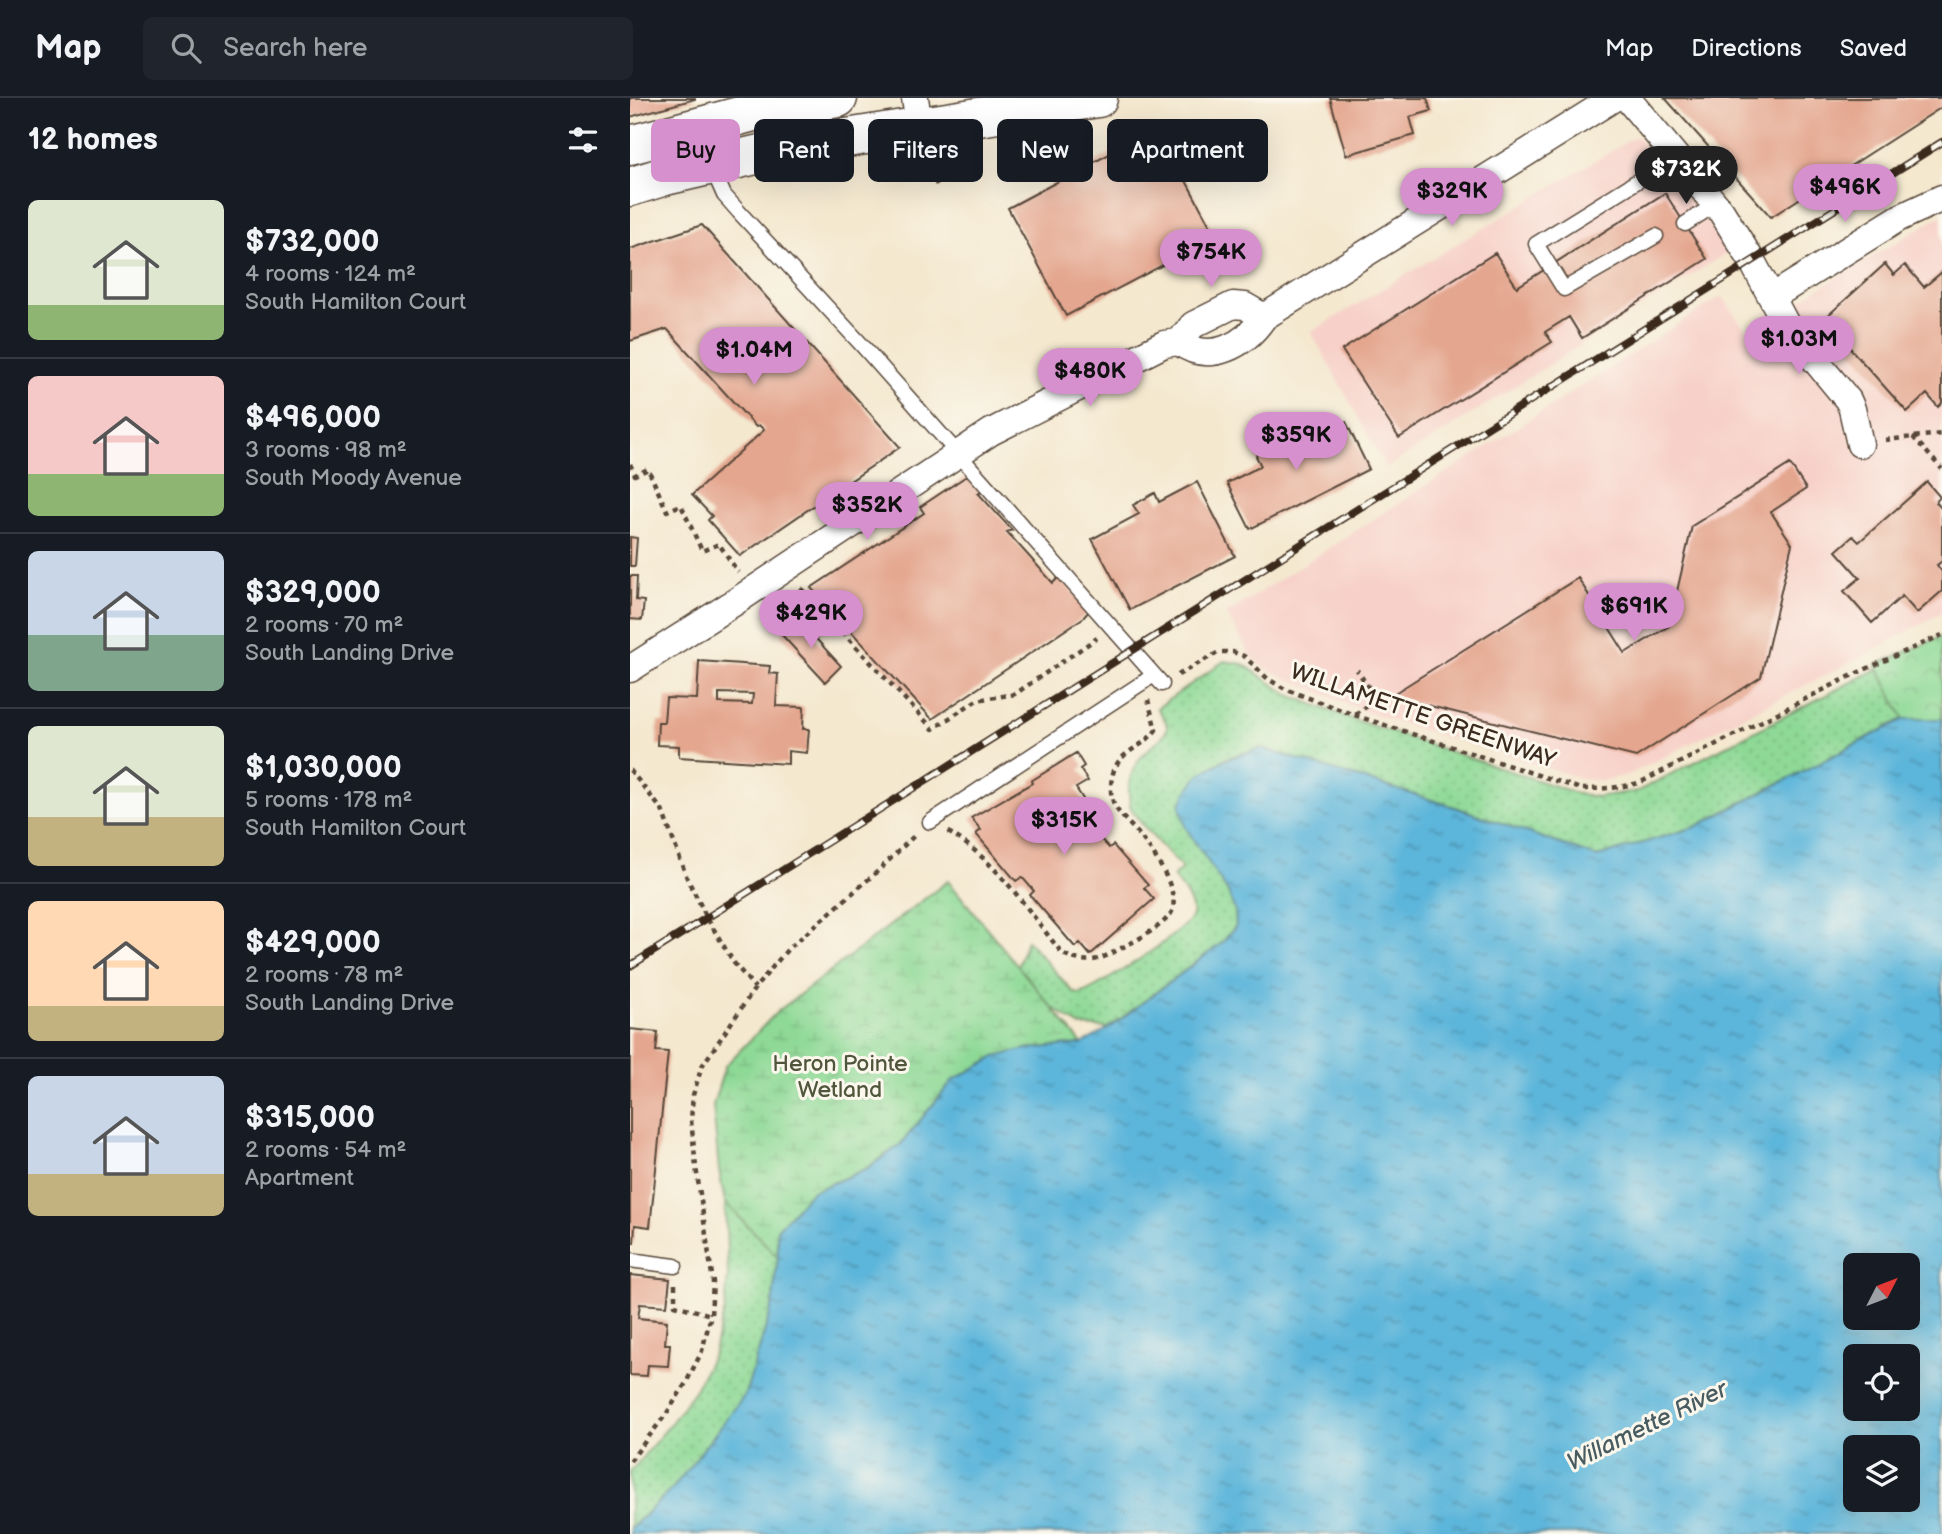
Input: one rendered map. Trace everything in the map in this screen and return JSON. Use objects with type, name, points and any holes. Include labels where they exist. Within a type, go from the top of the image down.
[{"type":"main road","points":[[630,145],[754,112],[838,98]]},
{"type":"main road","points":[[740,160],[932,111],[984,116],[1098,98]]},
{"type":"main road","points":[[630,187],[651,180]]},
{"type":"street","points":[[1179,342],[1191,351],[1200,353],[1221,350],[1253,332],[1264,317],[1614,98]]},
{"type":"street","points":[[1627,98],[1716,204],[1746,250],[1787,326],[1848,400],[1860,444]]},
{"type":"street","points":[[1772,297],[1899,218],[1942,198]]},
{"type":"street","points":[[630,669],[991,432],[1164,344],[1179,342],[1193,325],[1233,305],[1245,306],[1264,317]]},
{"type":"lane","points":[[1656,236],[1564,289],[1536,244],[1676,157]]},
{"type":"lane","points":[[718,182],[724,195],[860,343],[1158,679],[930,822]]},
{"type":"lane","points":[[1685,224],[1716,204]]},
{"type":"lane","points":[[630,1260],[675,1266]]},
{"type":"path","points":[[934,184],[967,167],[977,151],[984,116]]},
{"type":"path","points":[[1860,444],[1942,434]]},
{"type":"path","points":[[1912,436],[1942,469]]},
{"type":"path","points":[[630,464],[635,475],[648,469],[667,511],[681,505],[702,551],[719,544],[751,592]]},
{"type":"path","points":[[792,592],[799,586],[933,729],[977,700],[1015,694],[1111,628]]},
{"type":"path","name":"WILLAMETTE GREENWAY","points":[[1158,679],[1219,652],[1233,652],[1244,656],[1268,679],[1285,688],[1354,715],[1581,789],[1623,788],[1641,782],[1857,673],[1942,635]]},
{"type":"path","points":[[1354,715],[1377,700],[1357,670]]},
{"type":"path","points":[[630,1461],[686,1383],[702,1351],[711,1315],[713,1282],[692,1140],[693,1095],[702,1066],[755,988],[787,950],[930,822],[974,849],[1002,878],[1062,953],[1074,961],[1083,962],[1104,957],[1131,943],[1170,915],[1174,908],[1170,886],[1156,856],[1112,803],[1111,788],[1117,763],[1126,752],[1151,737],[1156,730],[1148,701],[1158,679]]},
{"type":"path","points":[[630,770],[662,810],[687,877],[706,918],[734,963],[755,988]]},
{"type":"path","points":[[675,1266],[675,1306],[711,1315]]},
{"type":"shaded area","points":[[1636,136],[1701,214],[1728,252],[1386,468],[1311,332]]},
{"type":"shaded area","points":[[1942,215],[1942,612],[1869,653],[1628,775],[1602,781],[1580,778],[1366,712],[1262,667],[1251,656],[1226,614],[1722,296],[1754,342],[1811,293]]},
{"type":"green space","points":[[1942,636],[1942,719],[1904,719],[1876,665]]},
{"type":"green space","points":[[1922,652],[1920,707],[1903,719],[1695,827],[1597,857],[1458,808],[1261,748],[1224,759],[1228,892],[1235,911],[1236,926],[1223,942],[1108,1028],[1080,1026],[1022,987],[1016,971],[1027,940],[1074,993],[1080,994],[1122,971],[1159,945],[1192,915],[1189,900],[1173,877],[1182,868],[1131,808],[1130,780],[1140,759],[1165,733],[1166,722],[1157,708],[1224,661],[1243,664],[1289,695],[1352,719],[1579,794],[1596,797],[1638,791],[1875,670]]},
{"type":"green space","name":"Heron Pointe Wetland","points":[[948,881],[1082,1044],[1026,1049],[953,1080],[901,1144],[866,1169],[811,1192],[777,1229],[778,1257],[725,1202],[719,1171],[713,1105],[725,1066],[777,1012]]},
{"type":"green space","points":[[725,1202],[778,1257],[772,1307],[745,1395],[673,1488],[630,1529],[630,1472],[696,1388],[713,1354],[725,1309],[728,1274]]},
{"type":"water","name":"Willamette River","points":[[1904,719],[1942,719],[1942,1534],[630,1534],[630,1529],[673,1488],[745,1395],[772,1307],[778,1257],[777,1229],[811,1192],[866,1169],[901,1144],[953,1080],[995,1057],[1026,1049],[1082,1044],[1109,1028],[1223,942],[1236,926],[1235,911],[1228,892],[1186,828],[1180,806],[1186,792],[1200,774],[1224,760],[1261,748],[1458,808],[1597,857],[1695,827]]},
{"type":"building","points":[[630,98],[695,98],[695,99],[630,117]]},
{"type":"building","points":[[1330,98],[1427,98],[1431,111],[1410,117],[1415,135],[1346,155]]},
{"type":"building","points":[[1665,98],[1942,98],[1942,107],[1771,217]]},
{"type":"building","points":[[1107,155],[1107,182],[1187,182],[1216,237],[1066,316],[1008,208],[1057,182],[1093,182],[1093,163]]},
{"type":"building","points":[[1665,193],[1707,259],[1582,338],[1569,317],[1545,332],[1552,342],[1399,438],[1342,350],[1495,253],[1517,287]]},
{"type":"building","points":[[702,225],[900,447],[740,556],[708,520],[712,516],[692,495],[764,430],[759,425],[756,427],[667,329],[630,341],[630,249]]},
{"type":"building","points":[[1885,264],[1894,275],[1905,265],[1924,287],[1942,272],[1942,403],[1938,407],[1927,394],[1907,412],[1824,319]]},
{"type":"building","points":[[1284,418],[1298,446],[1346,422],[1369,469],[1250,529],[1227,483],[1261,466],[1256,456]]},
{"type":"building","points":[[1790,464],[1806,489],[1771,512],[1792,544],[1761,677],[1636,757],[1390,696],[1578,578],[1625,653],[1669,626],[1692,526]]},
{"type":"building","points":[[968,475],[983,490],[978,493],[1012,530],[1007,532],[1053,583],[1059,577],[1090,610],[1083,618],[932,719],[811,588],[924,513],[920,507]]},
{"type":"building","points":[[1197,482],[1235,556],[1130,610],[1092,539],[1139,514],[1133,505],[1155,493],[1159,502]]},
{"type":"building","points":[[1927,482],[1940,497],[1936,502],[1942,509],[1942,561],[1937,565],[1942,572],[1942,591],[1917,613],[1902,596],[1872,623],[1844,591],[1860,578],[1836,551],[1853,536],[1859,542]]},
{"type":"building","points":[[630,537],[637,538],[635,566],[630,566]]},
{"type":"building","points":[[630,576],[637,576],[636,600],[644,601],[642,620],[630,619]]},
{"type":"building","points":[[797,618],[841,666],[825,682],[781,634]]},
{"type":"building","points":[[699,661],[770,666],[769,673],[778,674],[776,706],[804,707],[803,729],[809,729],[807,753],[788,751],[788,764],[679,757],[679,746],[657,745],[658,722],[664,722],[666,698],[697,699]],"holes":[[[719,693],[753,694],[752,704],[719,703]]]},
{"type":"building","points":[[1076,753],[1084,766],[1080,769],[1088,781],[1076,788],[1088,807],[1083,811],[1100,830],[1096,834],[1109,848],[1113,845],[1148,885],[1144,888],[1154,899],[1090,955],[1080,943],[1075,947],[1030,895],[1034,891],[1022,877],[1016,881],[976,834],[981,830],[971,818],[1032,783],[1031,781]]},
{"type":"building","points":[[630,1029],[658,1032],[656,1051],[668,1052],[650,1227],[635,1225],[634,1243],[630,1242]]},
{"type":"building","points":[[630,1275],[670,1279],[667,1306],[640,1304],[638,1318],[667,1321],[665,1344],[670,1344],[668,1366],[648,1365],[647,1376],[630,1375]]},
{"type":"railway","points":[[630,966],[1942,142]]}]
